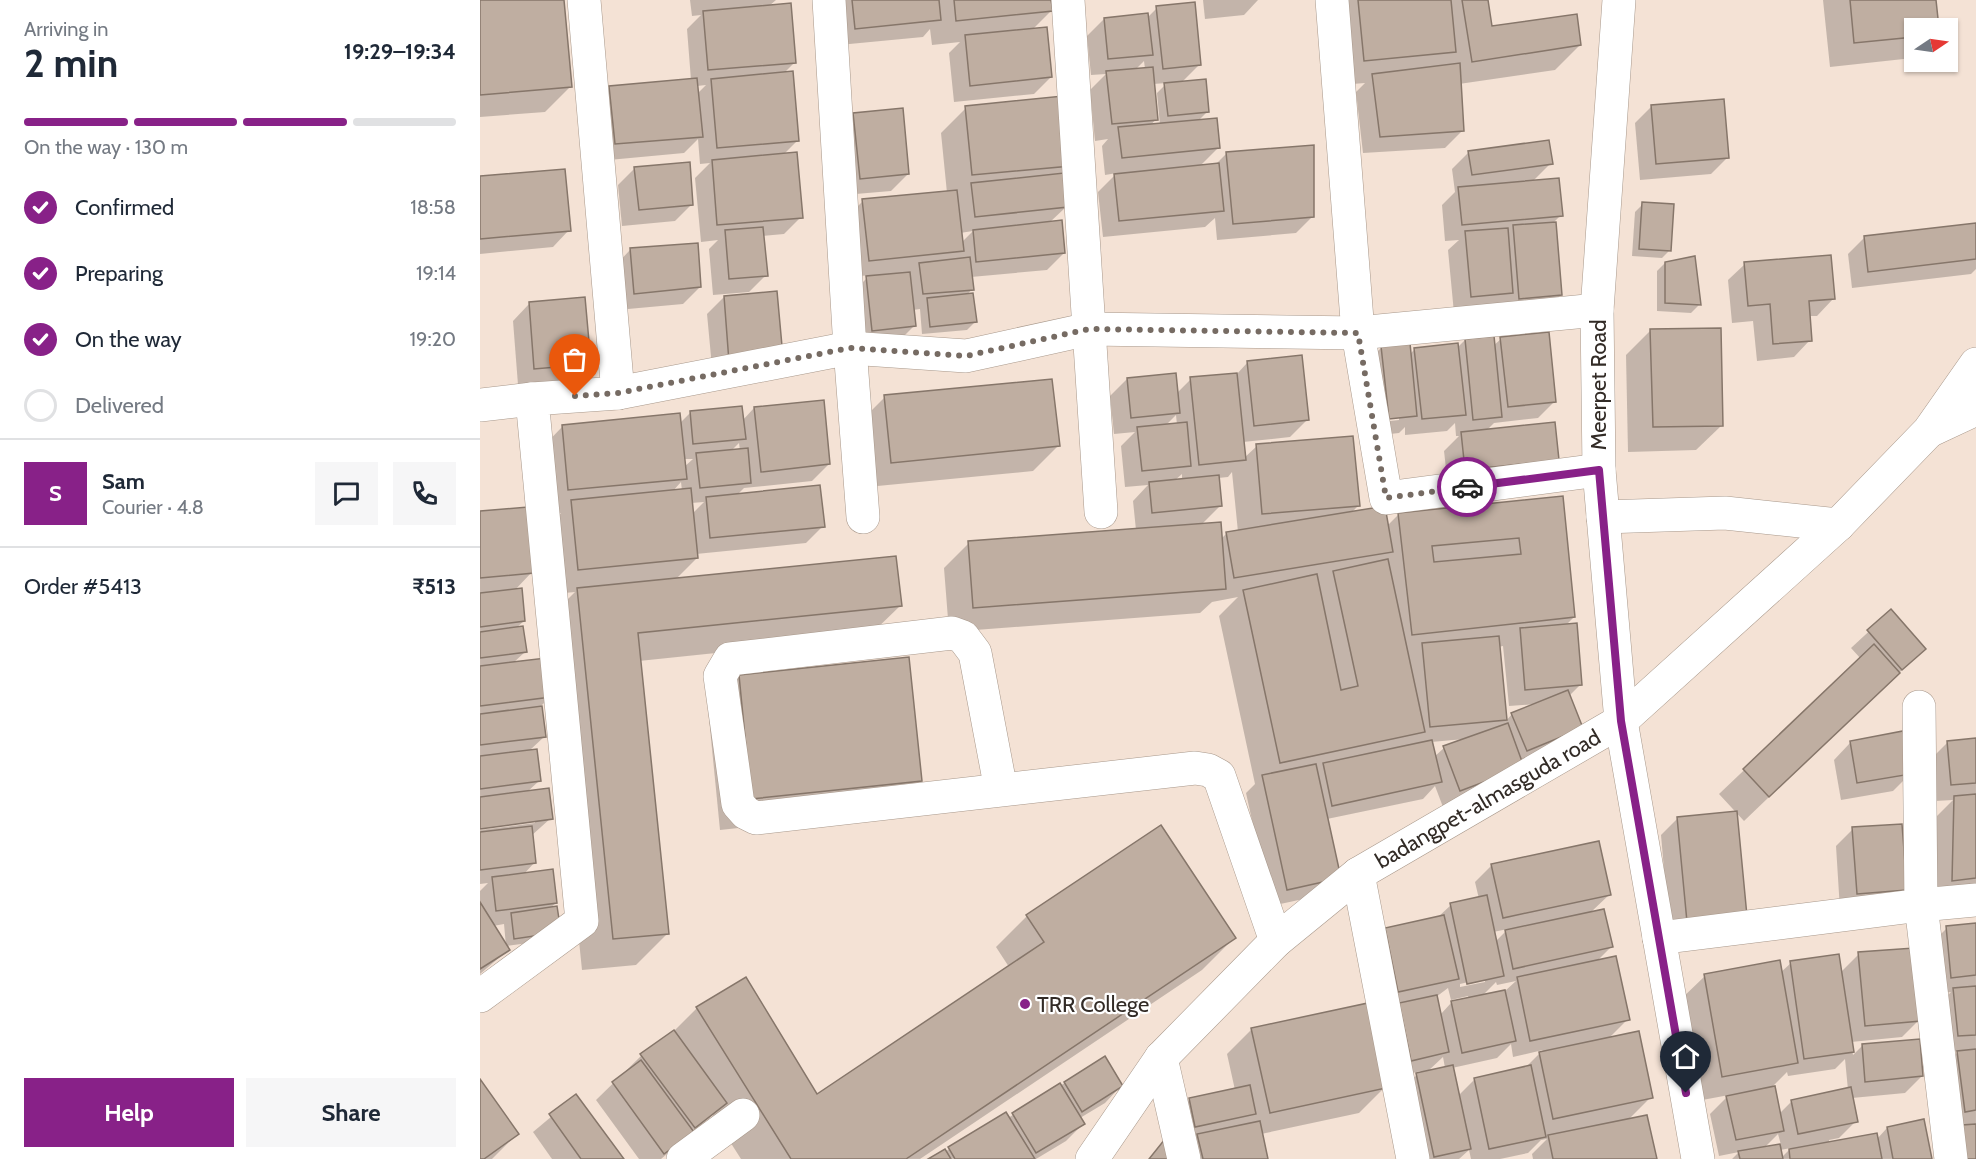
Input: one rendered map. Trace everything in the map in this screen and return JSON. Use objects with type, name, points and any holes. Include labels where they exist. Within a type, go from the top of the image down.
[{"type":"street","points":[[584,0],[618,393]]},
{"type":"street","points":[[829,0],[850,348],[863,517]]},
{"type":"street","points":[[1068,0],[1101,512]]},
{"type":"street","points":[[1332,0],[1358,333],[1386,498],[1599,470]]},
{"type":"street","name":"Meerpet Road","points":[[1619,0],[1598,310],[1599,470],[1621,721],[1698,1159]]},
{"type":"street","points":[[480,405],[618,393],[850,348],[966,356],[1089,329],[1358,333],[1598,310]]},
{"type":"street","name":"badangpet-almasguda road","points":[[1092,1159],[1161,1058],[1276,941],[1358,874],[1621,721],[1838,525],[1929,431],[1976,364]]},
{"type":"street","points":[[480,996],[582,921],[532,399]]},
{"type":"street","name":"badangpet-almasguda road","points":[[1929,431],[1976,409]]},
{"type":"street","points":[[1603,517],[1725,513],[1838,525]]},
{"type":"street","points":[[1001,790],[975,653],[963,637],[952,633],[730,658],[724,666],[720,676],[738,804],[746,813],[756,818],[1195,768],[1208,770],[1219,776],[1276,941]]},
{"type":"street","points":[[1919,707],[1921,905],[1951,1159]]},
{"type":"street","points":[[1358,874],[1413,1159]]},
{"type":"street","points":[[1659,938],[1976,900]]},
{"type":"street","points":[[1161,1058],[1184,1159]]},
{"type":"street","points":[[683,1159],[743,1115]]},
{"type":"building","points":[[480,0],[564,0],[572,87],[480,95]]},
{"type":"building","points":[[852,0],[939,0],[941,20],[855,29]]},
{"type":"building","points":[[954,0],[1051,0],[1053,11],[956,21]]},
{"type":"building","points":[[1358,0],[1451,0],[1456,52],[1364,61]]},
{"type":"building","points":[[1462,0],[1488,0],[1492,26],[1577,14],[1581,45],[1472,62]]},
{"type":"building","points":[[1850,0],[1936,0],[1938,18],[1904,18],[1904,38],[1854,43]]},
{"type":"building","points":[[1195,2],[1201,65],[1163,69],[1156,6]]},
{"type":"building","points":[[791,3],[796,63],[708,70],[703,11]]},
{"type":"building","points":[[1148,13],[1153,55],[1108,59],[1104,18]]},
{"type":"building","points":[[1047,27],[1052,77],[970,86],[965,35]]},
{"type":"building","points":[[1460,63],[1464,131],[1380,137],[1372,74]]},
{"type":"building","points":[[1153,67],[1158,120],[1112,124],[1106,71]]},
{"type":"building","points":[[793,71],[799,141],[717,148],[711,79]]},
{"type":"building","points":[[697,78],[703,137],[615,144],[609,86]]},
{"type":"building","points":[[1206,79],[1209,112],[1168,116],[1164,83]]},
{"type":"building","points":[[1063,96],[1071,166],[972,175],[965,106]]},
{"type":"building","points":[[1724,99],[1729,158],[1656,164],[1651,105]]},
{"type":"building","points":[[903,108],[909,174],[860,179],[853,113]]},
{"type":"building","points":[[1217,118],[1220,148],[1122,158],[1118,127]]},
{"type":"building","points":[[1549,140],[1553,164],[1472,175],[1468,151]]},
{"type":"building","points":[[1314,145],[1314,217],[1233,224],[1226,152]]},
{"type":"building","points":[[797,152],[803,218],[717,225],[712,160]]},
{"type":"building","points":[[690,162],[693,205],[639,210],[634,167]]},
{"type":"building","points":[[1219,163],[1224,211],[1119,221],[1114,174]]},
{"type":"building","points":[[565,169],[571,231],[480,239],[480,176]]},
{"type":"building","points":[[1064,173],[1068,207],[975,217],[971,183]]},
{"type":"building","points":[[1559,178],[1563,216],[1462,225],[1458,187]]},
{"type":"building","points":[[957,190],[964,251],[869,261],[862,199]]},
{"type":"building","points":[[1642,202],[1674,204],[1671,251],[1639,249]]},
{"type":"building","points":[[1062,220],[1065,253],[976,262],[973,230]]},
{"type":"building","points":[[1556,222],[1562,295],[1519,299],[1513,225]]},
{"type":"building","points":[[1976,223],[1976,259],[1868,272],[1864,236]]},
{"type":"building","points":[[763,227],[768,276],[729,279],[725,230]]},
{"type":"building","points":[[1508,228],[1513,293],[1471,297],[1465,231]]},
{"type":"building","points":[[698,243],[701,287],[634,294],[630,248]]},
{"type":"building","points":[[1831,255],[1835,299],[1809,301],[1812,341],[1773,344],[1770,304],[1748,306],[1744,262]]},
{"type":"building","points":[[1695,256],[1701,305],[1665,303],[1665,262]]},
{"type":"building","points":[[970,257],[974,290],[923,294],[919,263]]},
{"type":"building","points":[[910,272],[916,326],[872,331],[866,276]]},
{"type":"building","points":[[777,291],[783,357],[729,362],[724,296]]},
{"type":"building","points":[[973,293],[977,322],[930,327],[927,298]]},
{"type":"building","points":[[585,297],[591,364],[534,369],[529,302]]},
{"type":"building","points":[[1721,328],[1723,426],[1653,427],[1650,329]]},
{"type":"building","points":[[1549,332],[1556,402],[1508,407],[1500,337]]},
{"type":"building","points":[[1494,336],[1502,417],[1473,420],[1465,339]]},
{"type":"building","points":[[1410,343],[1417,416],[1389,419],[1381,346]]},
{"type":"building","points":[[1458,343],[1466,415],[1422,419],[1414,348]]},
{"type":"building","points":[[1302,355],[1309,420],[1254,426],[1247,361]]},
{"type":"building","points":[[1176,373],[1180,413],[1131,418],[1127,378]]},
{"type":"building","points":[[1237,373],[1246,460],[1199,465],[1190,377]]},
{"type":"building","points":[[1052,379],[1060,446],[891,463],[884,395]]},
{"type":"building","points":[[824,400],[830,464],[761,472],[754,407]]},
{"type":"building","points":[[742,406],[746,439],[693,444],[690,411]]},
{"type":"building","points":[[680,413],[687,479],[568,490],[562,425]]},
{"type":"building","points":[[1187,422],[1191,466],[1142,471],[1137,427]]},
{"type":"building","points":[[1555,422],[1559,460],[1465,470],[1461,432]]},
{"type":"building","points":[[1353,436],[1360,506],[1262,514],[1256,444]]},
{"type":"building","points":[[748,448],[751,483],[700,488],[696,453]]},
{"type":"building","points":[[1219,475],[1222,506],[1152,513],[1149,482]]},
{"type":"building","points":[[820,485],[825,527],[710,538],[706,497]]},
{"type":"building","points":[[691,488],[698,558],[578,570],[571,500]]},
{"type":"building","points":[[1563,496],[1575,617],[1412,635],[1398,513]],"holes":[[[1519,538],[1521,554],[1434,562],[1432,546]]]},
{"type":"building","points":[[1385,506],[1393,552],[1234,578],[1226,532]]},
{"type":"building","points":[[528,507],[534,573],[480,578],[480,511]]},
{"type":"building","points":[[1221,522],[1226,589],[973,608],[968,541]]},
{"type":"building","points":[[896,556],[902,606],[638,633],[669,934],[613,939],[577,588]]},
{"type":"building","points":[[1388,559],[1425,732],[1280,763],[1243,590],[1317,574],[1341,690],[1358,686],[1333,571]]},
{"type":"building","points":[[522,588],[525,621],[480,627],[480,593]]},
{"type":"building","points":[[1891,609],[1926,649],[1902,670],[1867,630]]},
{"type":"building","points":[[1577,623],[1582,685],[1525,690],[1520,628]]},
{"type":"building","points":[[523,626],[527,652],[480,658],[480,632]]},
{"type":"building","points":[[1499,636],[1507,720],[1430,727],[1422,643]]},
{"type":"building","points":[[1874,644],[1900,673],[1769,797],[1743,769]]},
{"type":"building","points":[[909,657],[922,781],[751,799],[739,675]]},
{"type":"building","points":[[546,658],[551,697],[480,706],[480,666]]},
{"type":"building","points":[[1568,690],[1583,728],[1527,751],[1511,713]]},
{"type":"building","points":[[542,706],[546,737],[480,745],[480,714]]},
{"type":"building","points":[[1508,723],[1524,767],[1460,791],[1443,746]]},
{"type":"building","points":[[1903,731],[1911,774],[1857,783],[1850,741]]},
{"type":"building","points":[[1976,738],[1976,783],[1951,785],[1947,741]]},
{"type":"building","points":[[1432,740],[1442,782],[1332,806],[1323,763]]},
{"type":"building","points":[[537,749],[541,781],[480,789],[480,756]]},
{"type":"building","points":[[1316,764],[1341,878],[1287,890],[1262,775]]},
{"type":"building","points":[[549,788],[553,819],[480,829],[480,797]]},
{"type":"building","points":[[1976,794],[1976,878],[1952,881],[1954,796]]},
{"type":"building","points":[[1737,811],[1747,916],[1687,922],[1677,817]]},
{"type":"building","points":[[1902,824],[1907,890],[1857,894],[1852,827]]},
{"type":"building","points":[[1161,825],[1236,938],[906,1159],[791,1159],[696,1007],[746,977],[817,1094],[1044,942],[1026,915]]},
{"type":"building","points":[[532,826],[536,863],[480,870],[480,832]]},
{"type":"building","points":[[1599,841],[1611,895],[1503,918],[1491,864]]},
{"type":"building","points":[[553,869],[557,903],[496,911],[492,877]]},
{"type":"building","points":[[1487,895],[1504,976],[1467,984],[1450,903]]},
{"type":"building","points":[[480,902],[510,950],[480,969]]},
{"type":"building","points":[[557,906],[561,932],[514,939],[511,913]]},
{"type":"building","points":[[1604,909],[1613,947],[1513,969],[1505,930]]},
{"type":"building","points":[[1444,915],[1459,979],[1398,992],[1385,928]]},
{"type":"building","points":[[1976,923],[1976,975],[1951,978],[1946,926]]},
{"type":"building","points":[[1914,948],[1921,1021],[1865,1026],[1858,952]]},
{"type":"building","points":[[1839,954],[1854,1052],[1804,1059],[1790,961]]},
{"type":"building","points":[[1616,956],[1630,1020],[1530,1041],[1517,977]]},
{"type":"building","points":[[1780,960],[1798,1063],[1722,1077],[1704,974]]},
{"type":"building","points":[[1976,986],[1976,1035],[1958,1036],[1953,988]]},
{"type":"building","points":[[1505,990],[1516,1041],[1462,1053],[1451,1001]]},
{"type":"building","points":[[1437,995],[1449,1052],[1411,1061],[1399,1003]]},
{"type":"building","points":[[1368,1003],[1386,1088],[1270,1113],[1251,1028]]},
{"type":"building","points":[[674,1030],[727,1103],[695,1128],[640,1054]]},
{"type":"building","points":[[1639,1031],[1653,1098],[1553,1119],[1539,1052]]},
{"type":"building","points":[[1920,1039],[1923,1076],[1865,1082],[1862,1044]]},
{"type":"building","points":[[1976,1049],[1976,1110],[1965,1112],[1957,1051]]},
{"type":"building","points":[[1105,1056],[1123,1086],[1082,1112],[1064,1082]]},
{"type":"building","points":[[641,1060],[694,1132],[664,1154],[612,1082]]},
{"type":"building","points":[[1453,1065],[1471,1149],[1434,1157],[1416,1073]]},
{"type":"building","points":[[1531,1065],[1546,1137],[1489,1149],[1474,1078]]},
{"type":"building","points":[[480,1079],[519,1134],[484,1159],[480,1159]]},
{"type":"building","points":[[1060,1083],[1085,1124],[1036,1153],[1012,1113]]},
{"type":"building","points":[[1250,1085],[1256,1114],[1195,1127],[1189,1098]]},
{"type":"building","points":[[1775,1086],[1784,1131],[1736,1140],[1726,1096]]},
{"type":"building","points":[[1851,1087],[1858,1122],[1798,1134],[1791,1100]]},
{"type":"building","points":[[576,1094],[624,1159],[581,1159],[549,1114]]},
{"type":"building","points":[[1006,1112],[1035,1159],[955,1159],[948,1147]]},
{"type":"building","points":[[1647,1115],[1657,1159],[1553,1159],[1548,1135]]},
{"type":"building","points":[[1924,1119],[1932,1159],[1893,1159],[1887,1127]]},
{"type":"building","points":[[1260,1121],[1268,1159],[1203,1159],[1197,1134]]},
{"type":"building","points":[[1976,1124],[1976,1159],[1965,1159],[1962,1125]]},
{"type":"building","points":[[1877,1133],[1882,1159],[1790,1159],[1789,1149]]},
{"type":"building","points":[[1165,1139],[1169,1159],[1149,1159]]},
{"type":"building","points":[[1780,1144],[1783,1159],[1740,1159],[1738,1151]]},
{"type":"building","points":[[945,1149],[951,1159],[928,1159]]},
{"type":"way so far","points":[[575,396],[618,393],[850,348],[966,356],[1089,329],[1358,333],[1386,498],[1467,487]]},
{"type":"place","name":"TRR College","points":[[1025,1004]]},
{"type":"route","points":[[1467,487],[1599,470],[1621,721],[1686,1093]]}]
